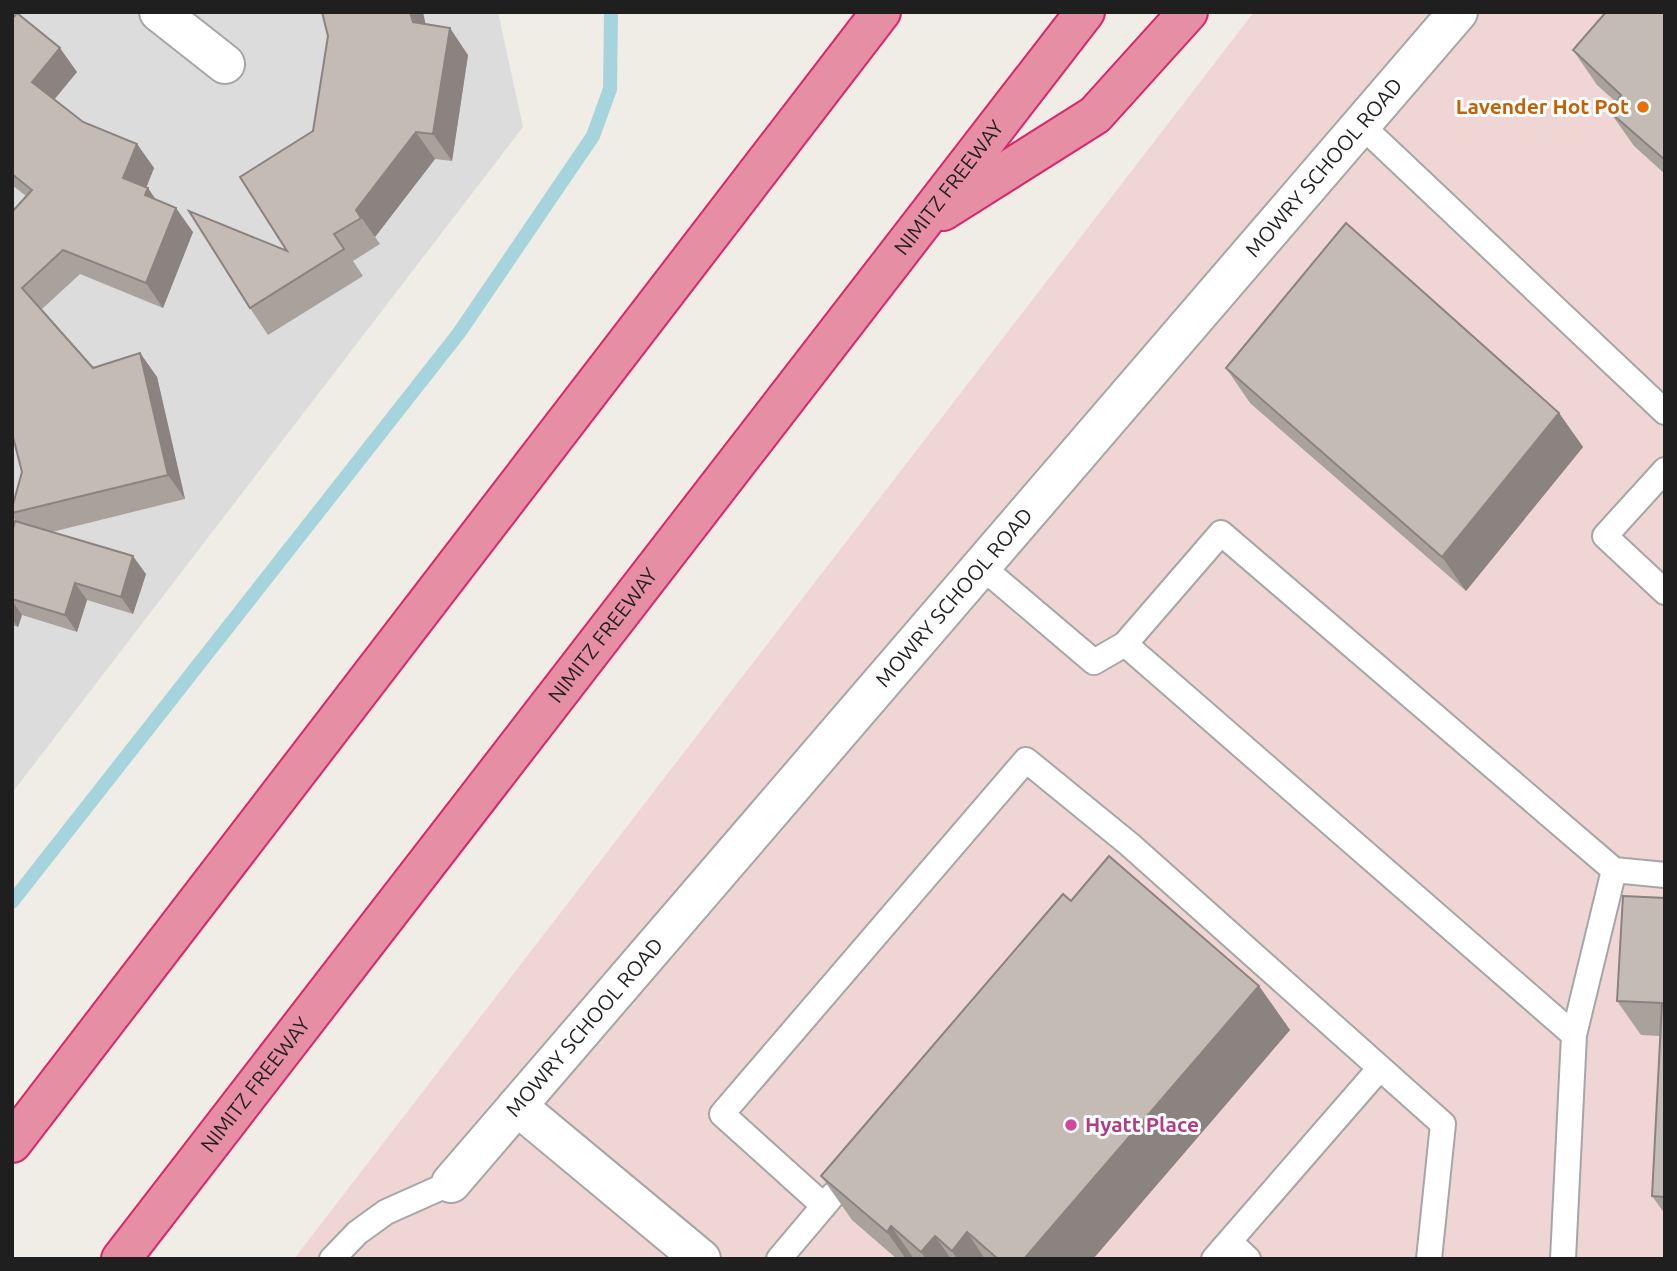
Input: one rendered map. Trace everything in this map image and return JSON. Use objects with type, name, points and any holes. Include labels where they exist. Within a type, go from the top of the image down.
[{"type":"highway","points":[[12,1143],[881,12]]},
{"type":"highway","name":"NIMITZ FREEWAY","points":[[121,1259],[1085,12]]},
{"type":"highway","points":[[920,225],[1095,115],[1188,12]]},
{"type":"street","points":[[159,12],[225,64]]},
{"type":"street","name":"MOWRY SCHOOL ROAD","points":[[451,1183],[1458,12]]},
{"type":"street","points":[[517,1106],[701,1259]]},
{"type":"lane","points":[[1361,125],[1665,412]]},
{"type":"lane","points":[[1665,470],[1605,536],[1665,592]]},
{"type":"lane","points":[[981,566],[1094,662],[1125,644],[1221,533],[1614,870],[1665,875]]},
{"type":"lane","points":[[1125,644],[1574,1035]]},
{"type":"lane","points":[[824,1206],[722,1114],[1027,760],[1129,844],[1443,1124],[1429,1259]]},
{"type":"lane","points":[[1111,865],[1129,844]]},
{"type":"lane","points":[[1563,1259],[1574,1035],[1614,870]]},
{"type":"lane","points":[[1231,1253],[1380,1068]]},
{"type":"lane","points":[[779,1259],[851,1174]]},
{"type":"lane","points":[[332,1259],[357,1233],[386,1212],[451,1183]]},
{"type":"shaded area","points":[[12,12],[498,12],[523,127],[12,793]]},
{"type":"shaded area","points":[[1254,12],[1665,12],[1665,1259],[294,1259]]},
{"type":"building","points":[[322,12],[410,12],[413,22],[450,28],[433,134],[416,132],[356,210],[361,218],[334,234],[344,249],[250,308],[189,211],[287,251],[240,177],[313,131],[328,36]]},
{"type":"building","name":"Lavender Hot Pot","points":[[1606,12],[1665,12],[1665,160],[1610,112],[1621,95],[1573,50]]},
{"type":"building","points":[[17,13],[60,48],[32,82],[83,122],[137,144],[123,178],[148,188],[145,195],[176,208],[146,283],[63,250],[22,288],[93,368],[140,353],[168,475],[12,513],[22,472],[12,433],[12,212],[32,190],[12,174],[12,19]]},
{"type":"building","points":[[1346,223],[1559,413],[1442,557],[1226,368]]},
{"type":"building","points":[[15,521],[133,556],[121,597],[75,583],[65,615],[12,599],[12,532]]},
{"type":"building","name":"Hyatt Place","points":[[1109,856],[1259,986],[1024,1259],[998,1259],[967,1232],[952,1251],[935,1236],[921,1252],[891,1226],[887,1232],[821,1176],[1063,894],[1071,901]]},
{"type":"building","points":[[1623,896],[1665,898],[1665,1197],[1652,1196],[1662,1003],[1617,1001]]},
{"type":"waterway","points":[[12,902],[459,333],[593,136],[610,89],[611,12]]},
{"type":"place","name":"Lavender Hot Pot","points":[[1643,107]]},
{"type":"place","name":"Hyatt Place","points":[[1071,1125]]}]
